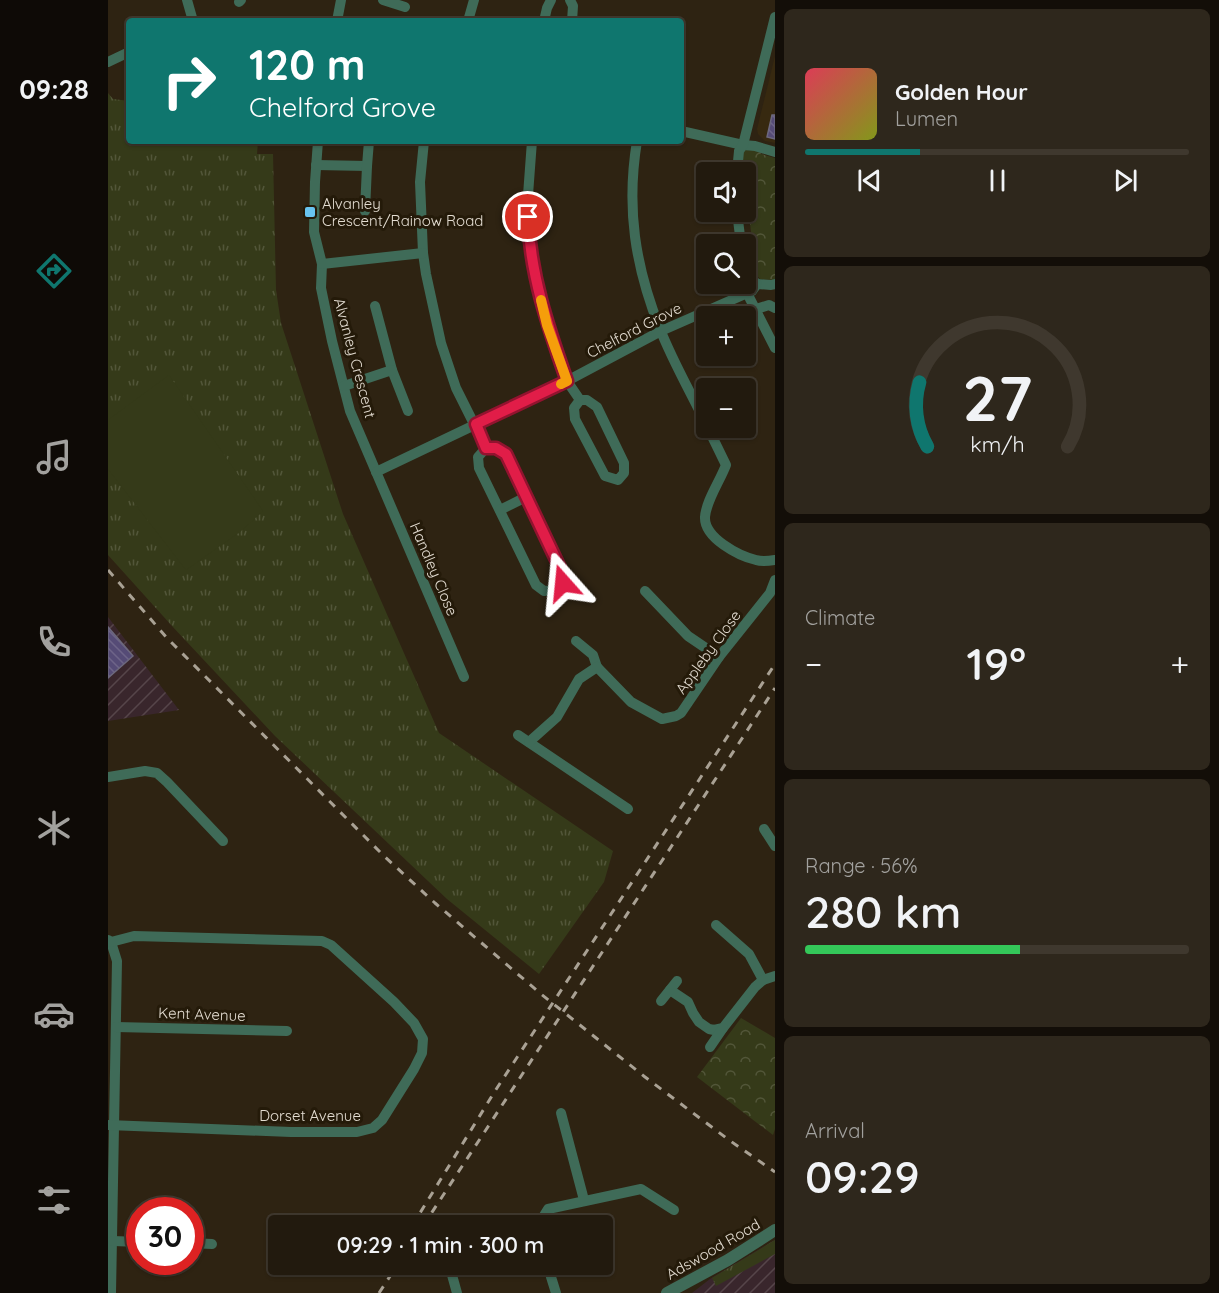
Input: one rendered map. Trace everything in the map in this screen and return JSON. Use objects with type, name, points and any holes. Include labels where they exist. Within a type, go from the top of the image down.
[{"type":"street","points":[[187,0],[192,18]]},
{"type":"street","points":[[338,18],[341,0]]},
{"type":"street","points":[[383,0],[405,7]]},
{"type":"street","points":[[469,18],[474,0]]},
{"type":"street","points":[[544,18],[546,8],[551,0]]},
{"type":"street","points":[[570,0],[573,6],[572,18]]},
{"type":"street","points":[[738,162],[775,17]]},
{"type":"street","points":[[108,62],[126,53]]},
{"type":"street","points":[[684,131],[775,152]]},
{"type":"street","name":"Alvanley Crescent","points":[[318,144],[314,232],[322,264],[321,288],[350,411],[376,472]]},
{"type":"street","points":[[365,211],[369,144]]},
{"type":"street","points":[[424,144],[420,182],[426,274],[441,343],[456,387],[486,448]]},
{"type":"street","points":[[532,144],[528,195],[529,240],[536,282],[547,325],[567,381],[580,400]]},
{"type":"street","points":[[637,144],[633,228],[638,262],[661,331],[696,403]]},
{"type":"street","points":[[316,165],[367,166]]},
{"type":"street","points":[[322,264],[423,253]]},
{"type":"street","points":[[757,284],[775,284]]},
{"type":"street","name":"Chelford Grove","points":[[376,472],[567,381],[661,331],[745,294]]},
{"type":"street","points":[[775,308],[769,305],[756,309],[775,348]]},
{"type":"street","points":[[375,306],[392,370],[408,411]]},
{"type":"street","points":[[344,386],[392,370]]},
{"type":"street","points":[[580,400],[587,400],[597,407],[618,449],[625,464],[624,473],[618,480],[605,476],[575,419],[574,408],[580,400]]},
{"type":"street","points":[[713,438],[726,465],[707,508],[706,528],[726,547],[744,556],[759,561],[775,560],[775,573]]},
{"type":"street","points":[[486,448],[496,448],[506,454],[526,497],[561,570],[563,583],[558,590],[544,591],[536,585],[479,468],[478,457],[486,448]]},
{"type":"street","name":"Handley Close","points":[[376,472],[464,677]]},
{"type":"street","points":[[500,510],[526,497]]},
{"type":"street","name":"Appleby Close","points":[[576,641],[593,655],[597,667],[631,702],[663,719],[676,716],[685,710],[719,657],[770,593],[775,580]]},
{"type":"street","points":[[645,591],[688,636],[719,657]]},
{"type":"street","points":[[528,742],[557,717],[579,679],[597,667]]},
{"type":"street","points":[[518,735],[628,809]]},
{"type":"street","points":[[108,777],[145,771],[157,773],[223,841]]},
{"type":"street","points":[[764,830],[775,846]]},
{"type":"street","points":[[716,925],[749,954],[763,980]]},
{"type":"street","name":"Dorset Avenue","points":[[110,941],[134,936],[322,941],[331,945],[394,1002],[414,1023],[423,1039],[422,1053],[414,1069],[382,1120],[373,1128],[357,1132],[313,1132],[111,1125]]},
{"type":"street","points":[[110,941],[117,962],[111,1125],[110,1290]]},
{"type":"street","points":[[710,1047],[755,987],[763,980],[775,976]]},
{"type":"street","points":[[661,1001],[673,985],[704,1025],[714,1030],[723,1028]]},
{"type":"street","name":"Kent Avenue","points":[[116,1027],[287,1031]]},
{"type":"street","points":[[561,1113],[584,1200]]},
{"type":"street","points":[[544,1215],[548,1209],[641,1189],[674,1210]]},
{"type":"street","name":"Adswood Road","points":[[667,1293],[728,1260],[775,1230]]},
{"type":"street","points":[[112,1241],[126,1242]]},
{"type":"street","points":[[204,1244],[212,1244]]},
{"type":"street","points":[[452,1275],[457,1293]]},
{"type":"street","points":[[550,1275],[556,1293]]},
{"type":"shaded area","points":[[775,56],[775,143],[765,141],[758,134],[757,129]]},
{"type":"shaded area","points":[[108,617],[179,710],[108,721]]},
{"type":"shaded area","points":[[775,1240],[775,1293],[692,1293],[710,1279]]},
{"type":"green space","points":[[108,93],[113,99],[126,101],[126,144],[258,144],[257,154],[273,154],[276,290],[281,323],[343,514],[439,733],[613,851],[604,882],[539,974],[447,899],[275,736],[108,555]]},
{"type":"green space","points":[[745,150],[760,151],[761,154],[775,158],[775,279],[773,280],[760,279],[756,274],[756,234],[751,234],[750,222],[756,222],[756,162],[742,162],[742,153]]},
{"type":"green space","points":[[169,375],[263,511],[240,532],[186,570],[108,469],[108,420]]},
{"type":"green space","points":[[741,1018],[775,1038],[775,1129],[773,1135],[697,1077]]},
{"type":"green space","points":[[775,1240],[775,1254],[716,1286],[712,1278]]},
{"type":"building","points":[[772,115],[775,115],[775,139],[767,137]]},
{"type":"building","points":[[108,627],[133,656],[108,678]]},
{"type":"railway","points":[[108,570],[167,638],[384,856],[435,903],[541,994],[645,1077],[775,1172]]},
{"type":"railway","points":[[419,1215],[495,1091],[775,664]]},
{"type":"railway","points":[[430,1215],[775,688]]},
{"type":"railway","points":[[379,1293],[391,1275]]},
{"type":"slow traffic","points":[[541,300],[547,325],[567,381],[561,384]]},
{"type":"place","name":"Alvanley Crescent/Rainow Road","points":[[310,212]]},
{"type":"route","points":[[528,217],[529,240],[536,282],[547,325],[567,381],[476,424],[486,448],[496,448],[506,454],[561,570],[563,583]]}]
